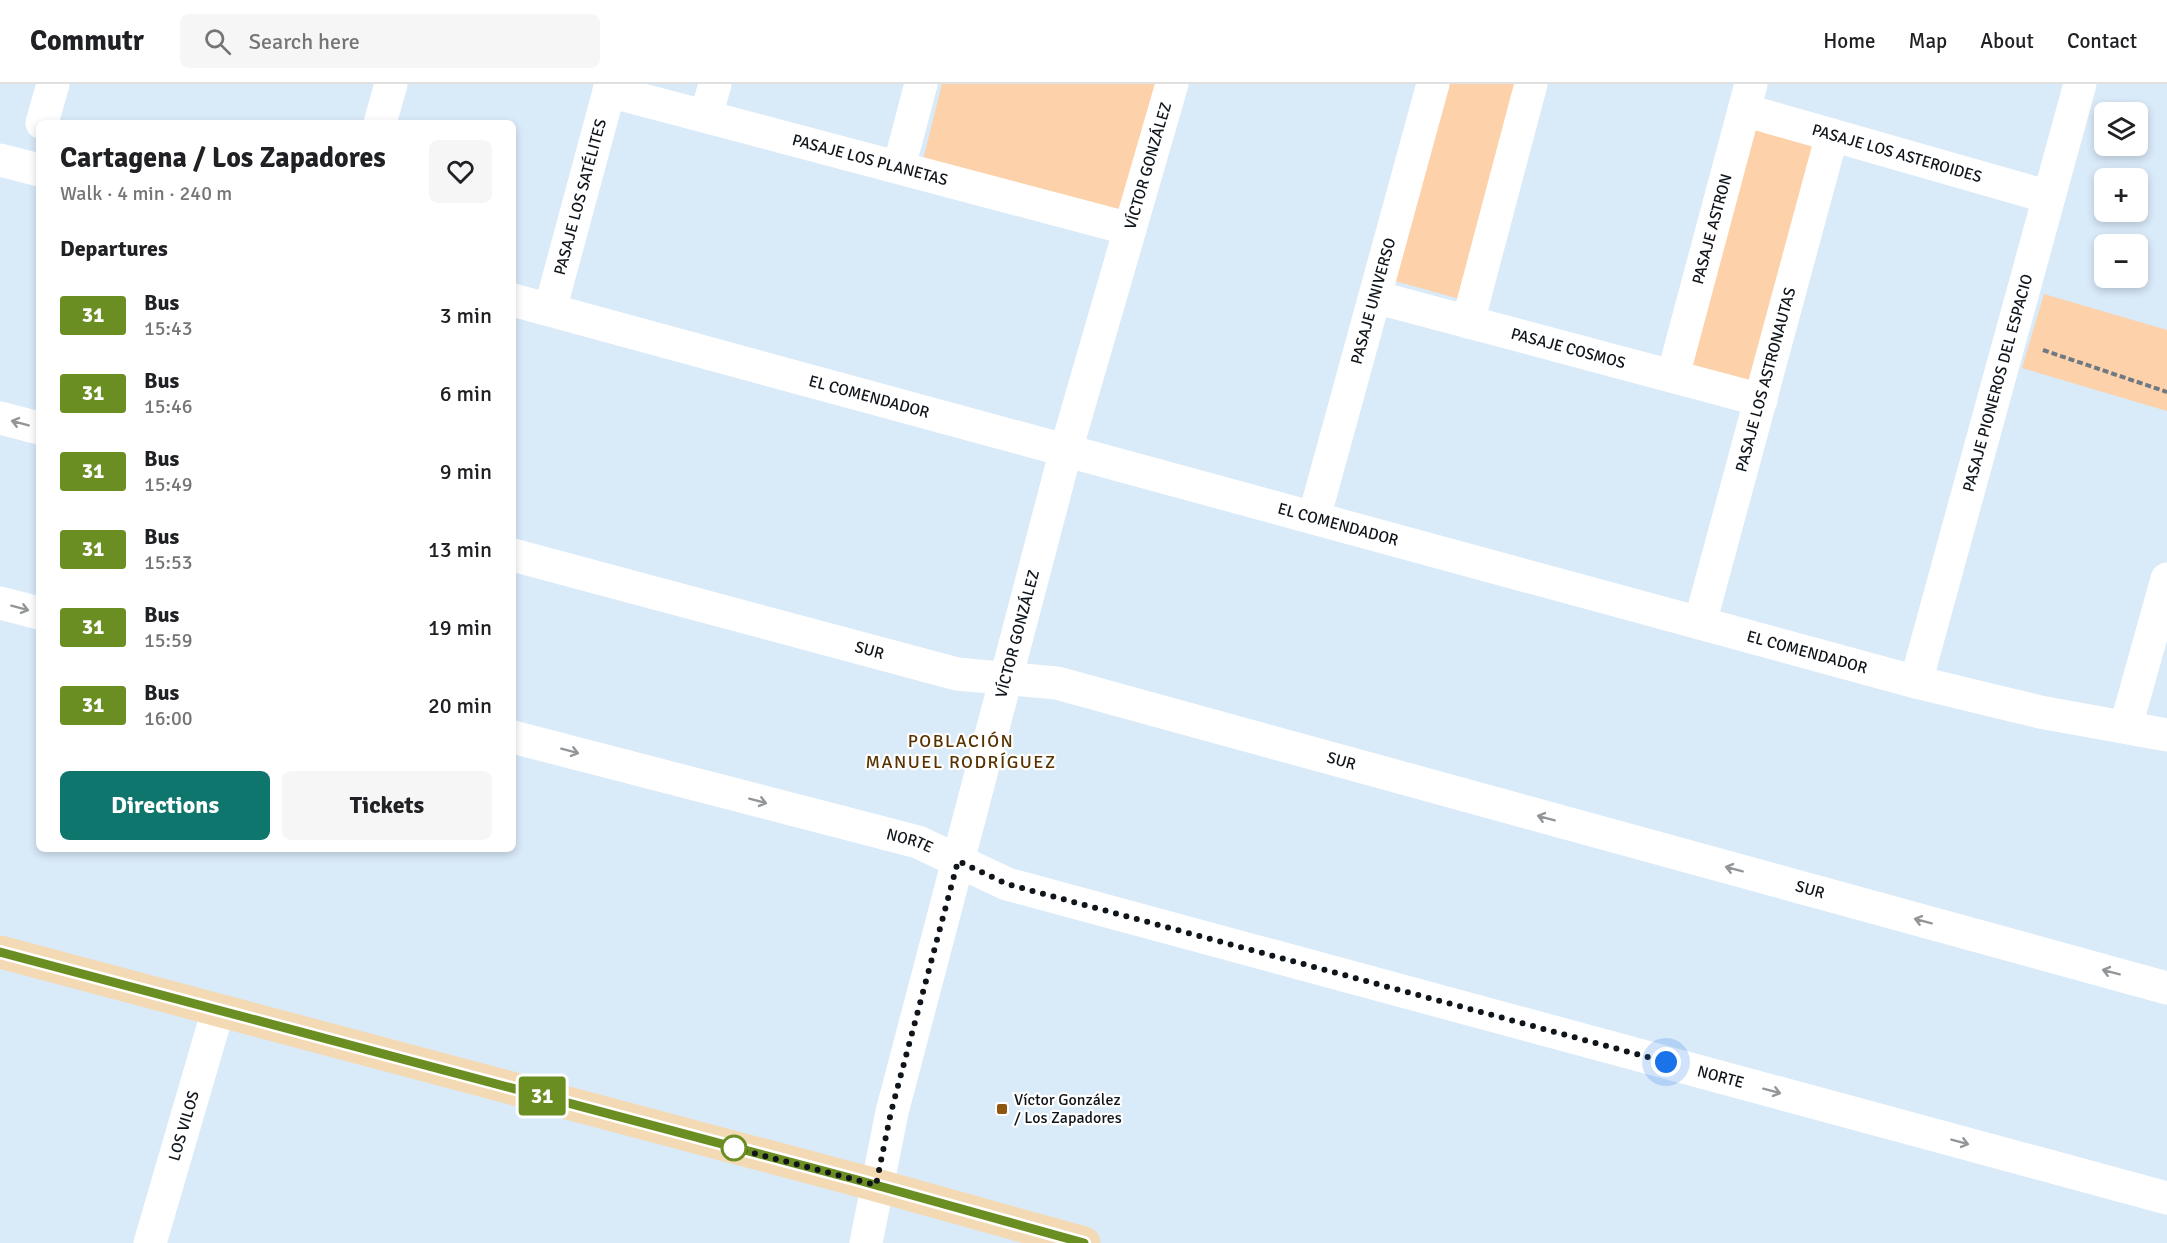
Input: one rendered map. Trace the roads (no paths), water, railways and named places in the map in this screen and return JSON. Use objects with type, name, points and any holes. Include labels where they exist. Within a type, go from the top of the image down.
[{"type":"main road","points":[[0,952],[876,1185],[1084,1243]]},
{"type":"street","points":[[43,120],[53,84]]},
{"type":"street","points":[[381,120],[391,84]]},
{"type":"street","points":[[706,116],[715,84]]},
{"type":"street","points":[[899,167],[921,84]]},
{"type":"street","name":"VÍCTOR GONZÁLEZ","points":[[866,1243],[891,1112],[1066,450],[1172,84]]},
{"type":"street","name":"PASAJE UNIVERSO","points":[[1314,518],[1433,84]]},
{"type":"street","points":[[1468,322],[1531,84]]},
{"type":"street","name":"PASAJE PIONEROS DEL ESPACIO","points":[[1916,682],[2080,84]]},
{"type":"street","name":"PASAJE LOS PLANETAS","points":[[610,87],[706,116],[1130,229]]},
{"type":"street","name":"PASAJE LOS SATÉLITES","points":[[550,310],[610,87]]},
{"type":"street","name":"PASAJE LOS ASTEROIDES","points":[[1748,97],[1832,135],[2049,197]]},
{"type":"street","name":"PASAJE ASTRON","points":[[1672,376],[1748,97]]},
{"type":"street","name":"PASAJE LOS ASTRONAUTAS","points":[[1700,623],[1832,135]]},
{"type":"street","points":[[23,166],[36,141]]},
{"type":"street","name":"PASAJE COSMOS","points":[[1375,297],[1761,400]]},
{"type":"street","name":"EL COMENDADOR","points":[[516,301],[1916,682],[2040,712],[2167,735]]},
{"type":"street","points":[[0,418],[36,427]]},
{"type":"street","name":"SUR","points":[[516,556],[957,674],[1057,683],[2167,988]]},
{"type":"street","points":[[2126,726],[2167,579]]},
{"type":"street","points":[[0,603],[36,612]]},
{"type":"street","name":"NORTE","points":[[516,738],[918,842],[1007,884],[2167,1198]]},
{"type":"street","name":"LOS VILOS","points":[[150,1243],[218,1010]]},
{"type":"place","name":"Víctor González / Los Zapadores","points":[[1002,1109]]},
{"type":"district","name":"POBLACIÓN MANUEL RODRÍGUEZ","points":[[961,751]]}]
